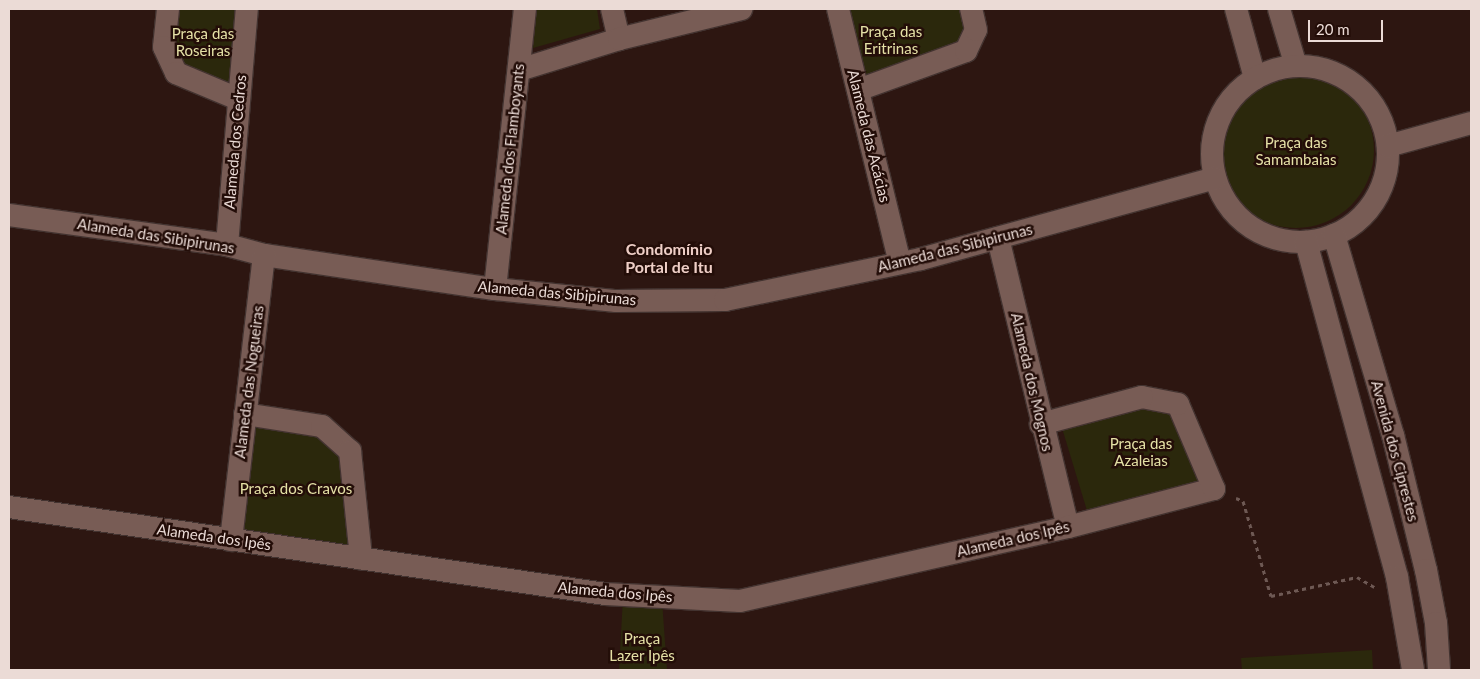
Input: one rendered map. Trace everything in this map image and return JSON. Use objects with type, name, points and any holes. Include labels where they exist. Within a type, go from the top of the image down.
[{"type":"street","points":[[168,9],[164,47],[176,73],[238,99]]},
{"type":"street","name":"Alameda dos Cedros","points":[[226,245],[247,9]]},
{"type":"street","name":"Alameda dos Flamboyants","points":[[495,290],[525,9]]},
{"type":"street","points":[[612,9],[619,39]]},
{"type":"street","points":[[519,70],[619,39],[741,9]]},
{"type":"street","name":"Alameda das Acácias","points":[[838,9],[900,263]]},
{"type":"street","points":[[858,90],[966,51],[976,30],[971,9]]},
{"type":"street","points":[[1236,9],[1255,78]]},
{"type":"street","points":[[1279,9],[1296,66]]},
{"type":"street","points":[[1296,66],[1322,68],[1341,76],[1362,91],[1377,112],[1388,146],[1385,176],[1374,203],[1354,224],[1334,236],[1306,242],[1272,238],[1246,224],[1227,203],[1215,178],[1212,159],[1217,124],[1230,100],[1255,78],[1296,66]]},
{"type":"street","points":[[1388,146],[1471,123]]},
{"type":"street","name":"Alameda das Sibipirunas","points":[[9,215],[226,245],[264,255],[495,290],[616,301],[725,300],[900,263],[1215,178]]},
{"type":"street","name":"Avenida dos Ciprestes","points":[[1334,236],[1393,435],[1426,570],[1436,623],[1440,670]]},
{"type":"street","name":"Alameda dos Mognos","points":[[998,238],[1068,527]]},
{"type":"street","name":"Avenida dos Ciprestes","points":[[1306,242],[1397,577],[1412,670]]},
{"type":"street","name":"Alameda das Nogueiras","points":[[231,540],[264,255]]},
{"type":"street","points":[[1042,424],[1142,397],[1178,404],[1214,489]]},
{"type":"street","points":[[245,414],[322,426],[350,451],[361,558]]},
{"type":"street","name":"Alameda dos Ipês","points":[[9,507],[605,594],[740,601],[1068,527],[1214,489]]},
{"type":"street","points":[[1397,577],[1426,570]]},
{"type":"path","points":[[1214,489],[1243,501],[1271,596],[1356,577],[1402,602]]},
{"type":"green space","name":"Praça das Roseiras","points":[[174,9],[240,9],[230,88],[181,70],[169,45]]},
{"type":"green space","points":[[536,9],[597,9],[600,29],[533,48]]},
{"type":"green space","name":"Praça das Eritrinas","points":[[849,9],[961,9],[966,32],[952,49],[868,82]]},
{"type":"green space","name":"Praça das Samambaias","points":[[1288,72],[1304,72],[1319,75],[1333,81],[1346,89],[1357,100],[1371,127],[1374,150],[1373,165],[1365,187],[1357,200],[1346,211],[1319,225],[1304,228],[1288,228],[1273,225],[1259,219],[1246,211],[1235,200],[1221,173],[1218,158],[1218,142],[1221,127],[1227,113],[1235,100],[1246,89],[1273,75]]},
{"type":"green space","name":"Praça das Azaleias","points":[[1142,401],[1176,408],[1204,484],[1088,514],[1062,428]]},
{"type":"green space","name":"Praça dos Cravos","points":[[247,417],[320,427],[348,453],[358,555],[235,538]]},
{"type":"green space","name":"Praça Lazer Ipês","points":[[623,597],[662,600],[667,670],[619,670]]},
{"type":"green space","points":[[1372,650],[1373,670],[1242,670],[1241,658]]},
{"type":"district","name":"Condomínio Portal de Itu","points":[[669,258]]}]
